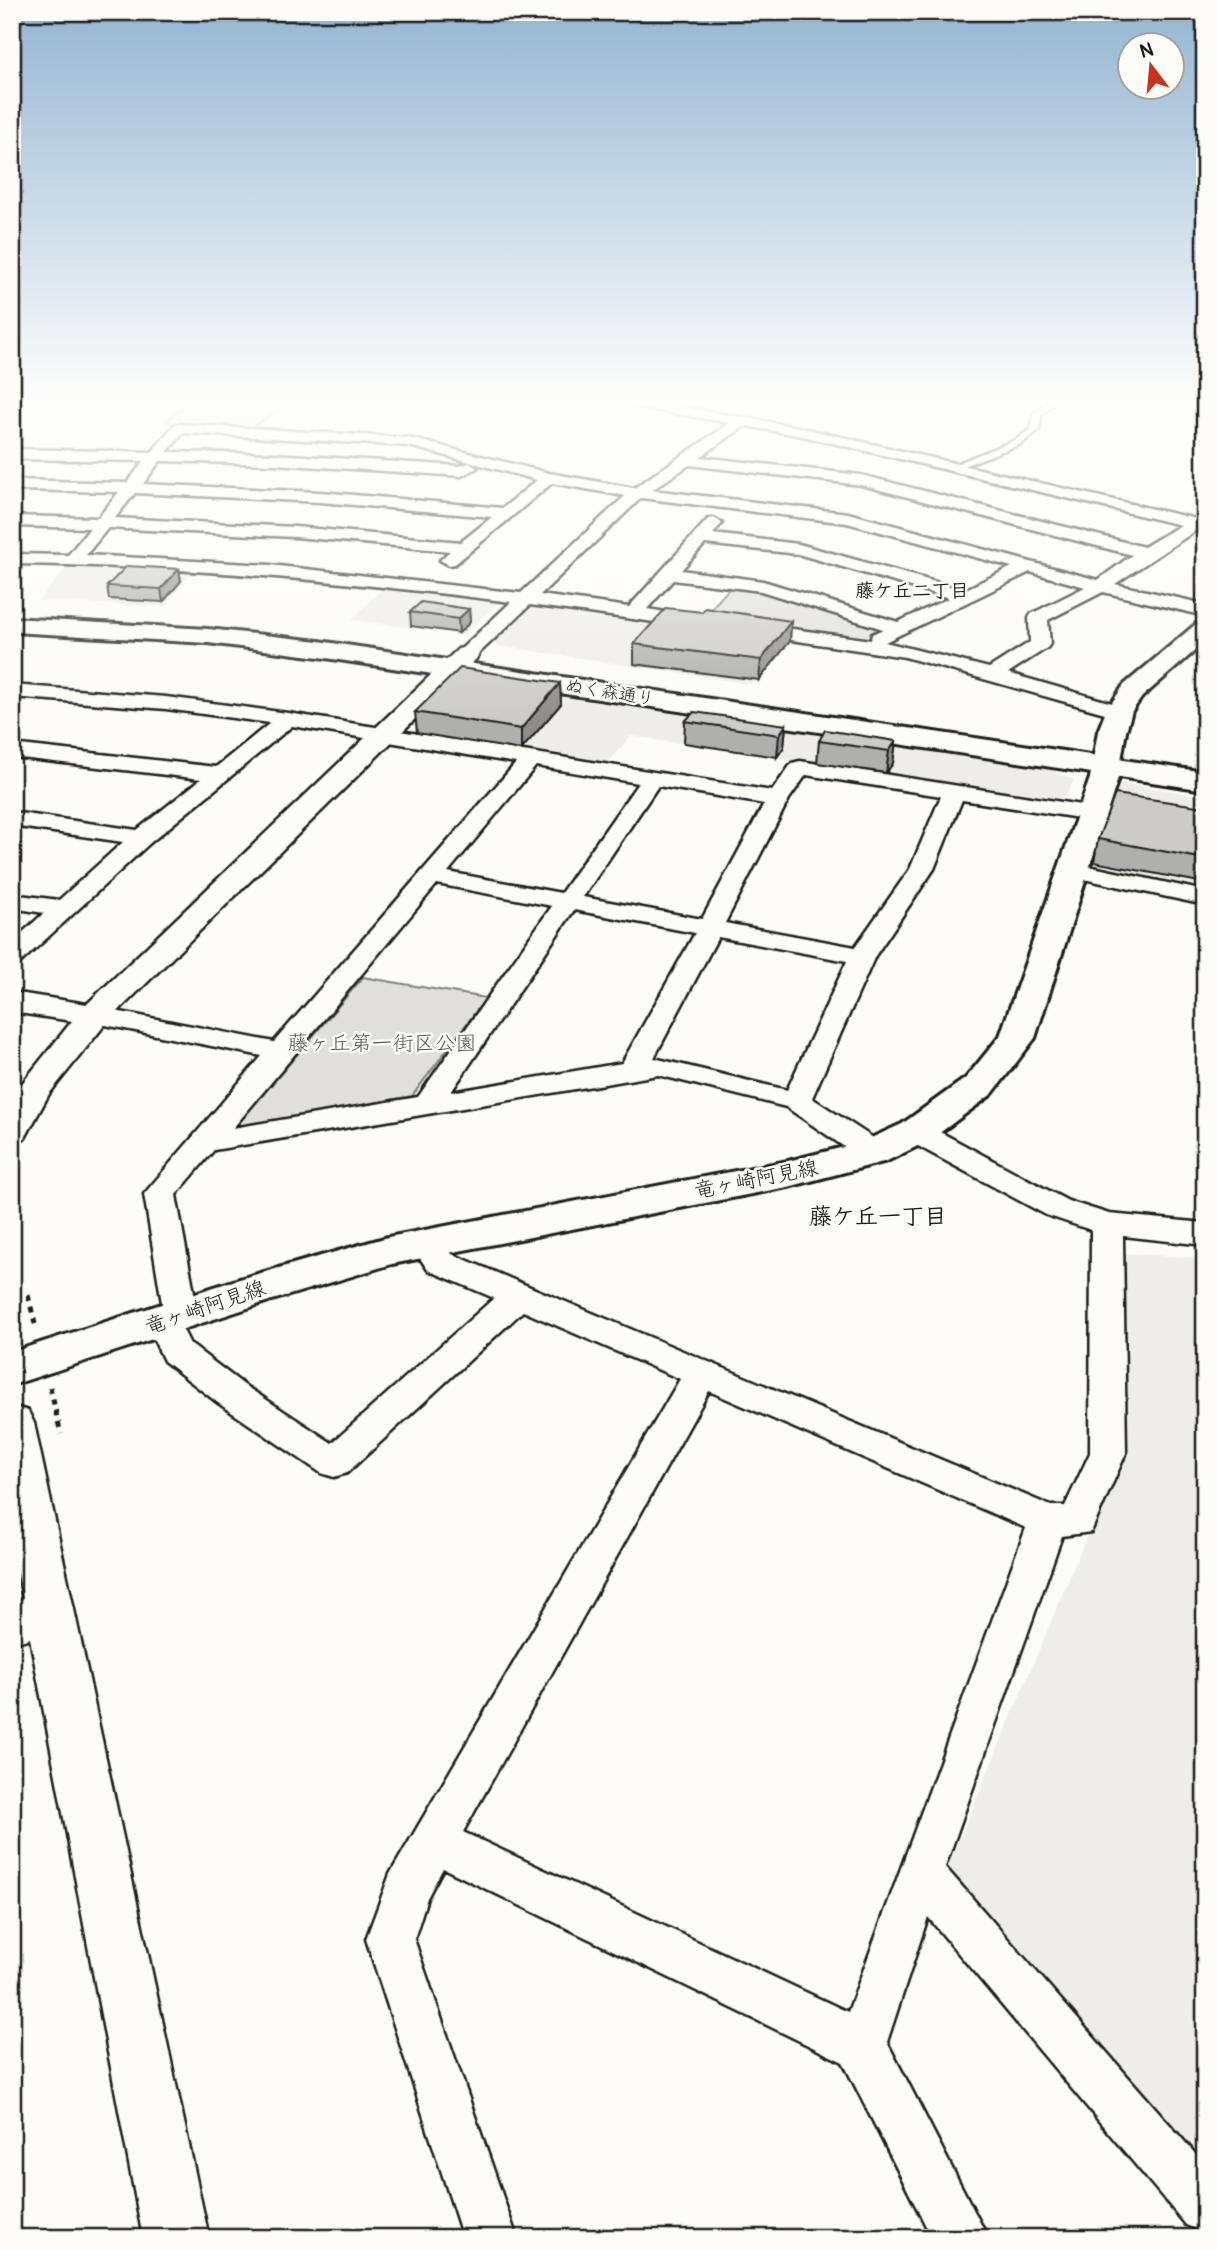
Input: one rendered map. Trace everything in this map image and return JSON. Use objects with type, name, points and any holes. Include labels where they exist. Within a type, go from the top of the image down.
[{"type":"main road","name":"ぬく森通り","points":[[12,612],[218,622],[459,661],[1107,757],[1205,781]]},
{"type":"main road","name":"ぬく森通り","points":[[12,625],[208,636],[459,661]]},
{"type":"main road","name":"竜ヶ崎阿見線","points":[[40,1359],[324,1269],[425,1242],[765,1179],[873,1152],[916,1132],[979,1086],[1017,1038],[1092,813],[1119,711],[1141,683],[1205,629]]},
{"type":"main road","name":"ぬく森通り","points":[[1107,757],[1205,762]]},
{"type":"street","points":[[74,559],[114,508]]},
{"type":"street","points":[[457,508],[505,513]]},
{"type":"street","points":[[420,585],[511,508]]},
{"type":"street","points":[[12,1130],[33,1091],[95,1015],[620,508]]},
{"type":"street","points":[[634,613],[727,508]]},
{"type":"street","points":[[764,508],[848,518],[1027,567],[1205,610]]},
{"type":"street","points":[[848,518],[871,508]]},
{"type":"street","points":[[970,508],[1146,553]]},
{"type":"street","points":[[1127,508],[1200,525]]},
{"type":"street","points":[[12,521],[210,525],[360,535],[464,547]]},
{"type":"street","points":[[992,675],[1040,644],[1038,618],[1101,586],[1146,553],[1200,525]]},
{"type":"street","points":[[701,538],[799,549],[963,596]]},
{"type":"street","points":[[12,559],[186,562],[420,585],[719,624],[907,651],[1119,711]]},
{"type":"street","points":[[868,645],[896,627],[1027,567]]},
{"type":"street","points":[[667,574],[763,586],[896,627]]},
{"type":"street","points":[[12,691],[166,703],[288,719],[778,799]]},
{"type":"street","points":[[12,956],[142,838],[288,719]]},
{"type":"street","points":[[12,750],[219,774]]},
{"type":"street","points":[[519,1295],[334,1462],[231,1394],[176,1352],[160,1194],[530,760]]},
{"type":"street","points":[[633,1070],[778,799],[800,768],[1092,813]]},
{"type":"street","points":[[427,1106],[652,779]]},
{"type":"street","points":[[796,1101],[862,956],[922,870],[954,792]]},
{"type":"street","points":[[12,819],[142,838]]},
{"type":"street","points":[[1074,870],[1205,898]]},
{"type":"street","points":[[432,876],[862,956]]},
{"type":"street","points":[[12,901],[62,908]]},
{"type":"street","points":[[12,1002],[95,1015],[283,1052]]},
{"type":"street","points":[[204,1142],[658,1066],[796,1101],[873,1152]]},
{"type":"street","points":[[916,1132],[1057,1208],[1107,1224],[1205,1234]]},
{"type":"street","points":[[425,1242],[440,1262],[1048,1521],[1077,1521],[1108,1453],[1107,1224]]},
{"type":"street","points":[[491,2238],[390,1939],[406,1890],[701,1373]]},
{"type":"street","points":[[12,1423],[31,1617],[176,2238]]},
{"type":"street","points":[[861,2044],[920,1872],[1048,1521]]},
{"type":"street","points":[[435,1841],[861,2044],[961,2238]]},
{"type":"street","points":[[920,1872],[1205,2206]]},
{"type":"path","points":[[28,1295],[40,1359],[61,1434]]},
{"type":"shaded area","points":[[73,561],[197,567],[165,607],[38,601]]},
{"type":"shaded area","points":[[387,584],[501,598],[465,635],[351,620]]},
{"type":"shaded area","points":[[538,604],[785,638],[751,684],[494,645],[491,641],[526,606]]},
{"type":"shaded area","points":[[462,683],[1046,768],[1074,780],[1065,797],[1048,799],[631,736],[605,765],[410,736]]},
{"type":"shaded area","points":[[1119,783],[1205,796],[1205,890],[1088,867]]},
{"type":"shaded area","points":[[1115,1253],[1205,1258],[1205,2163],[948,1867],[1118,1462]]},
{"type":"green space","points":[[735,582],[896,627],[868,645],[699,622]]},
{"type":"green space","name":"藤ヶ丘第一街区公園","points":[[363,977],[486,998],[412,1096],[243,1127],[238,1124]]},
{"type":"building","points":[[127,566],[179,569],[161,589],[107,586]]},
{"type":"building","points":[[421,602],[469,609],[458,619],[410,612]]},
{"type":"building","points":[[666,608],[702,612],[705,608],[791,621],[761,660],[634,644]]},
{"type":"building","points":[[460,668],[560,683],[521,729],[415,712]]},
{"type":"building","points":[[694,712],[786,725],[779,735],[685,721]]},
{"type":"building","points":[[825,730],[896,741],[889,751],[819,741]]},
{"type":"building","points":[[1115,794],[1205,807],[1205,859],[1098,839]]},
{"type":"district","name":"藤ケ丘二丁目","points":[[912,590]]},
{"type":"district","name":"藤ケ丘一丁目","points":[[878,1216]]}]
